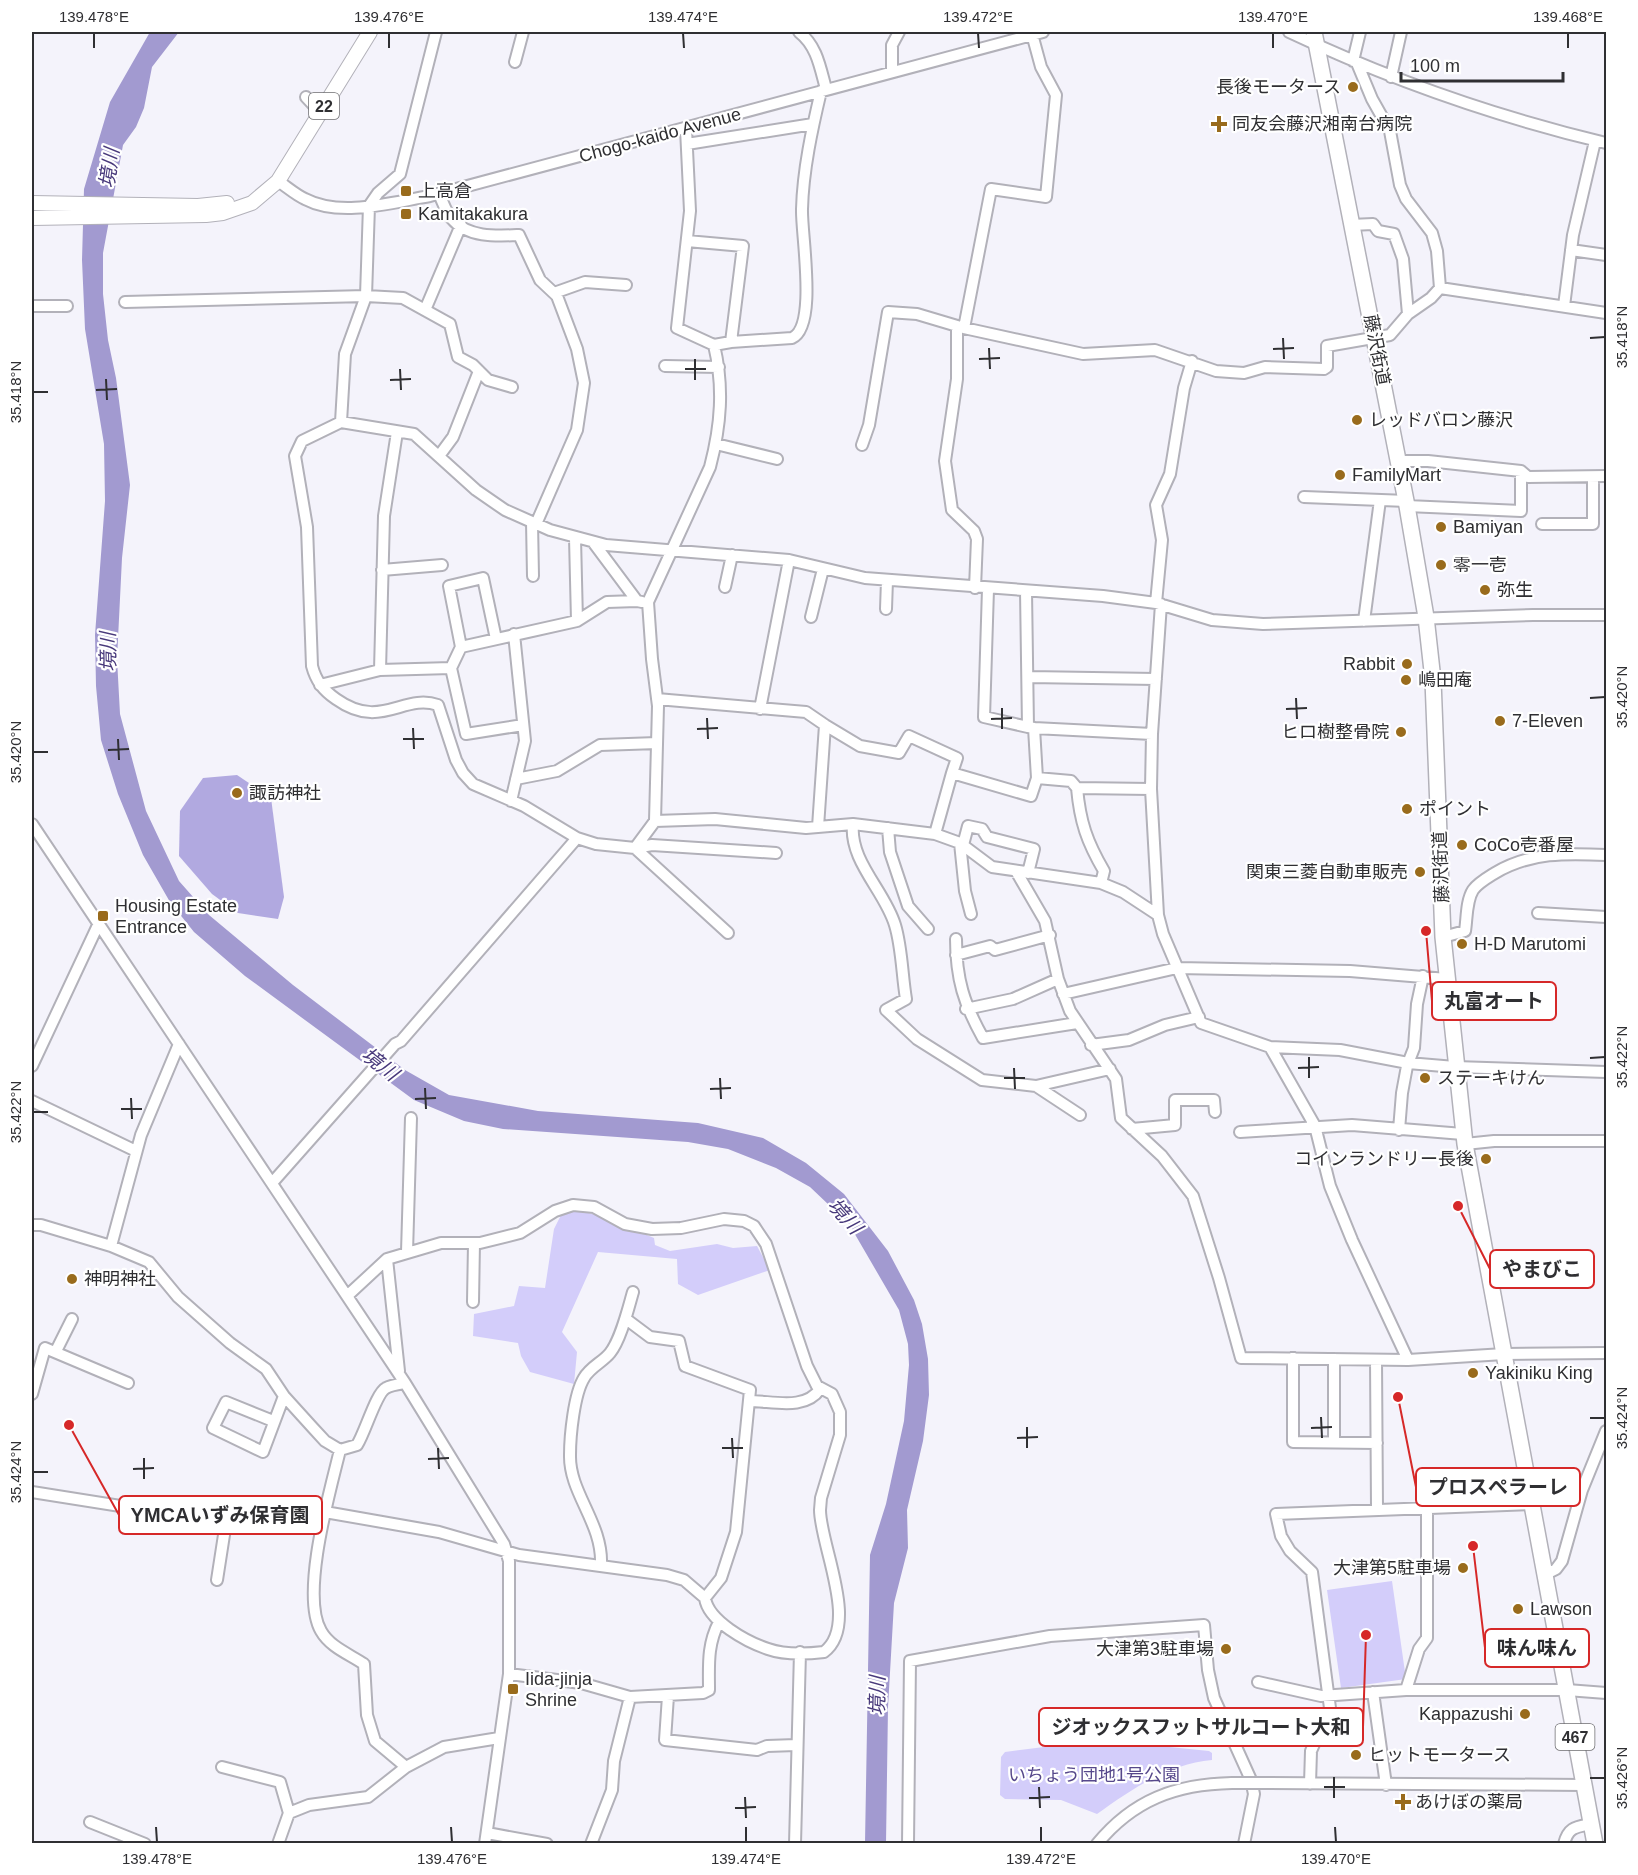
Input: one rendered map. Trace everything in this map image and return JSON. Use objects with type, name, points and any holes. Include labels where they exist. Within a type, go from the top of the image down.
[{"type":"highway","name":"藤沢街道","points":[[1315,38],[1399,461],[1426,617],[1433,680],[1443,937],[1464,1139],[1595,1844]]},
{"type":"main road","name":"22","points":[[278,181],[370,32]]},
{"type":"main road","points":[[32,218],[73,218],[128,210],[216,205],[248,196],[278,181]]},
{"type":"main road","points":[[32,202],[79,203],[128,210]]},
{"type":"street","points":[[341,422],[345,354],[366,296],[369,206],[378,193],[400,174],[436,32]]},
{"type":"street","points":[[515,62],[523,32]]},
{"type":"street","points":[[686,129],[691,183],[677,328],[714,345],[792,339],[800,332],[805,308],[807,270],[802,212],[813,124],[824,90],[816,51],[810,36],[799,32]]},
{"type":"street","points":[[892,72],[892,45],[899,32]]},
{"type":"street","points":[[1289,32],[1315,38],[1355,62],[1465,104],[1601,142],[1571,250],[1563,306]]},
{"type":"street","points":[[862,445],[869,425],[888,312],[917,314],[961,327],[1083,354],[1155,350],[1216,371],[1244,373],[1265,367],[1324,369],[1328,367],[1327,346],[1390,335],[1408,314],[1431,298],[1440,288],[1437,251],[1432,233],[1406,199],[1400,185],[1390,131],[1355,62],[1360,32]]},
{"type":"street","points":[[1391,77],[1401,32]]},
{"type":"street","points":[[975,588],[977,539],[974,531],[952,510],[945,461],[957,379],[961,327],[991,189],[1046,197],[1056,95],[1041,67],[1037,33]]},
{"type":"street","name":"Chogo-kaido Avenue","points":[[278,181],[306,200],[320,204],[369,206],[439,194],[1037,33]]},
{"type":"street","points":[[306,97],[320,112]]},
{"type":"street","points":[[687,144],[813,124]]},
{"type":"street","points":[[439,194],[452,220],[473,232],[492,237],[519,235],[540,280],[557,296],[577,349],[584,383],[577,430],[534,523],[533,576]]},
{"type":"street","points":[[1351,225],[1373,224],[1378,231],[1394,234],[1403,259],[1408,314]]},
{"type":"street","points":[[425,310],[461,225]]},
{"type":"street","points":[[687,241],[743,246],[731,342]]},
{"type":"street","points":[[1571,250],[1606,255]]},
{"type":"street","points":[[554,293],[585,282],[626,285]]},
{"type":"street","points":[[1440,288],[1606,313]]},
{"type":"street","points":[[125,302],[366,296],[403,298],[450,324],[458,357],[488,380],[512,387]]},
{"type":"street","points":[[32,306],[67,306]]},
{"type":"street","points":[[635,848],[655,821],[657,699],[651,659],[648,602],[710,467],[716,444],[722,397],[714,345]]},
{"type":"street","points":[[1192,361],[1184,388],[1170,474],[1156,506],[1162,540],[1151,789],[1158,915],[1177,968],[1201,1023],[1270,1047],[1340,1050],[1408,1062],[1455,1067],[1606,1072]]},
{"type":"street","points":[[665,366],[719,368]]},
{"type":"street","points":[[439,456],[453,437],[479,371]]},
{"type":"street","points":[[776,853],[652,845],[635,848],[596,844],[578,838],[512,801],[481,789],[463,773],[438,705],[424,703],[382,712],[360,712],[333,697],[320,685],[312,666],[307,527],[295,456],[302,441],[341,422],[414,434],[476,490],[504,510],[575,538],[593,542],[789,560],[823,569],[887,580],[1103,596],[1158,604],[1203,618],[1263,624],[1426,617],[1606,615]]},
{"type":"street","points":[[380,670],[384,516],[398,432]]},
{"type":"street","points":[[716,444],[777,459]]},
{"type":"street","points":[[1399,461],[1428,461],[1521,471],[1528,477],[1606,476]]},
{"type":"street","points":[[1304,497],[1380,500],[1407,504],[1521,511],[1521,471]]},
{"type":"street","points":[[1542,524],[1593,524],[1593,477]]},
{"type":"street","points":[[1364,621],[1380,500]]},
{"type":"street","points":[[575,538],[576,621]]},
{"type":"street","points":[[593,542],[637,601]]},
{"type":"street","points":[[725,588],[732,555]]},
{"type":"street","points":[[760,709],[789,560]]},
{"type":"street","points":[[382,570],[442,565]]},
{"type":"street","points":[[811,617],[823,569]]},
{"type":"street","points":[[496,639],[483,578],[449,586],[461,647],[451,668],[466,734],[523,725]]},
{"type":"street","points":[[886,609],[887,580]]},
{"type":"street","points":[[988,589],[984,717],[1031,728],[1152,734]]},
{"type":"street","points":[[952,773],[1031,796],[1037,777],[1031,728],[1026,591]]},
{"type":"street","points":[[461,647],[576,621],[607,602],[648,602]]},
{"type":"street","points":[[512,801],[525,741],[514,634]]},
{"type":"street","points":[[320,685],[380,670],[451,668]]},
{"type":"street","points":[[1029,677],[1156,679]]},
{"type":"street","points":[[657,699],[806,712],[860,746],[898,753],[909,736],[957,758],[934,834]]},
{"type":"street","points":[[818,827],[825,725]]},
{"type":"street","points":[[516,779],[557,771],[600,745],[657,743]]},
{"type":"street","points":[[1037,777],[1071,781],[1077,788],[1080,820],[1091,849],[1104,871],[1101,883]]},
{"type":"street","points":[[1077,788],[1151,789]]},
{"type":"street","points":[[655,821],[715,819],[806,828],[853,824],[934,834],[961,844],[992,867],[1101,883],[1123,892],[1158,915]]},
{"type":"street","points":[[32,824],[402,1379],[507,1552],[509,1674],[486,1838],[548,1844]]},
{"type":"street","points":[[853,824],[852,837],[861,861],[895,923],[906,999],[886,1010],[917,1039],[982,1080],[1036,1086],[1110,1069]]},
{"type":"street","points":[[971,914],[965,891],[961,844],[968,826],[982,829],[987,837],[1034,849],[1028,873]]},
{"type":"street","points":[[888,828],[890,852],[908,906],[928,929]]},
{"type":"street","points":[[272,1183],[395,1044],[401,1041],[578,838]]},
{"type":"street","points":[[635,848],[728,933]]},
{"type":"street","points":[[1443,937],[1465,931],[1472,892],[1482,881],[1513,863],[1543,855],[1606,855]]},
{"type":"street","points":[[1016,871],[1045,921],[1063,994],[1077,1023],[1116,1079],[1121,1118],[1162,1156],[1193,1196],[1220,1278],[1241,1358],[1408,1360],[1504,1354],[1606,1353]]},
{"type":"street","points":[[1538,913],[1606,917]]},
{"type":"street","points":[[32,1066],[99,923]]},
{"type":"street","points":[[956,955],[990,946],[995,950],[1050,935]]},
{"type":"street","points":[[956,939],[956,955],[966,1009],[982,1038],[1077,1023]]},
{"type":"street","points":[[1063,994],[1177,968],[1350,971],[1447,979]]},
{"type":"street","points":[[1399,1130],[1408,1062],[1414,1048],[1417,1004],[1423,976]]},
{"type":"street","points":[[966,1009],[1013,999],[1058,979]]},
{"type":"street","points":[[1091,1045],[1129,1040],[1165,1025],[1198,1017]]},
{"type":"street","points":[[111,1246],[136,1150],[179,1044]]},
{"type":"street","points":[[1270,1047],[1315,1126],[1330,1185],[1347,1229],[1408,1360]]},
{"type":"street","points":[[1036,1086],[1080,1115]]},
{"type":"street","points":[[1132,1129],[1175,1125],[1175,1100],[1214,1100],[1215,1112]]},
{"type":"street","points":[[32,1101],[136,1150]]},
{"type":"street","points":[[407,1252],[411,1118]]},
{"type":"street","points":[[1240,1132],[1352,1125],[1494,1141],[1606,1141]]},
{"type":"street","points":[[347,1296],[387,1259],[407,1252],[421,1251],[441,1243],[474,1243],[520,1233],[555,1211],[573,1205],[594,1208],[625,1224],[652,1229],[681,1228],[724,1219],[744,1221],[754,1226],[770,1252],[807,1366],[820,1389],[832,1394],[840,1412],[840,1434],[821,1498],[820,1510],[835,1583],[838,1622],[830,1648],[816,1653],[769,1650],[719,1622],[706,1609],[705,1598],[721,1578],[734,1540],[750,1390],[685,1366],[679,1341],[650,1337],[626,1319]]},
{"type":"street","points":[[32,1225],[40,1225],[111,1246],[137,1256],[156,1268],[178,1297],[230,1343],[266,1369],[284,1396],[325,1441],[340,1450],[357,1445],[371,1419],[378,1396],[384,1389],[402,1379]]},
{"type":"street","points":[[473,1302],[474,1243]]},
{"type":"street","points":[[387,1259],[402,1379]]},
{"type":"street","points":[[601,1565],[602,1551],[595,1524],[570,1464],[570,1443],[582,1380],[610,1353],[626,1319],[633,1292]]},
{"type":"street","points":[[56,1351],[72,1319]]},
{"type":"street","points":[[32,1394],[45,1348],[128,1383]]},
{"type":"street","points":[[1293,1358],[1293,1442],[1377,1443]]},
{"type":"street","points":[[1334,1359],[1334,1442]]},
{"type":"street","points":[[1376,1360],[1377,1508]]},
{"type":"street","points":[[749,1401],[801,1403],[814,1397],[820,1389]]},
{"type":"street","points":[[273,1421],[226,1402],[213,1428],[263,1452],[284,1396]]},
{"type":"street","points":[[1546,1574],[1556,1569],[1562,1561],[1582,1490],[1606,1431]]},
{"type":"street","points":[[340,1450],[322,1525],[314,1605],[317,1622],[333,1644],[364,1664],[366,1715],[375,1741],[406,1767]]},
{"type":"street","points":[[32,1492],[226,1522],[288,1521],[322,1525]]},
{"type":"street","points":[[1310,1784],[1311,1751],[1329,1708],[1330,1695],[1318,1635],[1312,1572],[1290,1551],[1281,1536],[1276,1514],[1377,1508],[1533,1504]]},
{"type":"street","points":[[1406,1690],[1419,1648],[1427,1638],[1427,1507]]},
{"type":"street","points":[[325,1512],[355,1515],[439,1532],[507,1552],[601,1565],[684,1580],[705,1598]]},
{"type":"street","points":[[217,1581],[226,1522]]},
{"type":"street","points":[[509,1674],[581,1683],[630,1697],[703,1693],[709,1690],[709,1650],[711,1638],[719,1622]]},
{"type":"street","points":[[908,1844],[910,1661],[1050,1636],[1204,1625],[1208,1670],[1214,1698],[1251,1780],[1254,1794],[1244,1844]]},
{"type":"street","points":[[795,1844],[800,1652]]},
{"type":"street","points":[[1258,1682],[1305,1693],[1330,1695],[1406,1690],[1567,1690],[1606,1693]]},
{"type":"street","points":[[1373,1692],[1386,1785]]},
{"type":"street","points":[[668,1696],[665,1740],[757,1750],[766,1746],[796,1745]]},
{"type":"street","points":[[589,1843],[612,1790],[614,1761],[630,1697]]},
{"type":"street","points":[[289,1814],[309,1805],[368,1797],[406,1767],[444,1747],[499,1738]]},
{"type":"street","points":[[222,1767],[280,1782],[289,1814],[278,1844]]},
{"type":"street","points":[[1097,1844],[1127,1813],[1172,1790],[1207,1783],[1584,1785]]},
{"type":"street","points":[[90,1821],[145,1844]]},
{"type":"street","points":[[1564,1844],[1567,1832],[1573,1827],[1591,1824]]},
{"type":"green space","points":[[577,1210],[604,1217],[654,1238],[655,1245],[670,1251],[717,1244],[733,1248],[757,1246],[770,1270],[698,1295],[678,1284],[677,1259],[598,1252],[562,1332],[577,1352],[574,1384],[530,1372],[521,1356],[518,1343],[473,1336],[474,1314],[514,1306],[519,1286],[545,1288],[554,1229],[561,1215]]},
{"type":"green space","points":[[1392,1581],[1406,1679],[1341,1688],[1327,1590]]},
{"type":"green space","name":"いちょう団地1号公園","points":[[1100,1740],[1209,1751],[1212,1753],[1212,1760],[1196,1762],[1151,1779],[1097,1814],[1061,1800],[1005,1799],[1000,1795],[1001,1757],[1005,1752]]},
{"type":"shaded area","points":[[237,775],[271,798],[284,897],[278,919],[238,913],[212,894],[179,856],[180,811],[203,778]]},
{"type":"water","name":"境川","points":[[150,32],[179,32],[152,67],[144,108],[136,127],[123,145],[103,253],[103,294],[108,340],[116,378],[130,485],[122,558],[117,659],[120,714],[146,811],[179,881],[209,915],[293,985],[405,1070],[449,1095],[538,1111],[698,1123],[763,1138],[806,1163],[844,1194],[888,1251],[914,1300],[922,1324],[928,1359],[929,1395],[923,1441],[907,1510],[908,1548],[894,1603],[888,1707],[886,1843],[865,1843],[870,1555],[886,1504],[904,1421],[909,1365],[908,1344],[899,1310],[849,1224],[810,1187],[776,1168],[728,1149],[688,1142],[503,1129],[464,1121],[414,1100],[245,976],[194,932],[170,902],[143,855],[118,794],[101,740],[96,686],[95,635],[105,501],[104,444],[85,329],[82,260],[84,189],[110,102]]},
{"type":"place","name":"長後モータース","points":[[1353,87]]},
{"type":"place","name":"同友会藤沢湘南台病院","points":[[1219,124]]},
{"type":"place","name":"上高倉","points":[[406,191]]},
{"type":"place","name":"Kamitakakura","points":[[406,214]]},
{"type":"place","name":"レッドバロン藤沢","points":[[1357,420]]},
{"type":"place","name":"FamilyMart","points":[[1340,475]]},
{"type":"place","name":"Bamiyan","points":[[1441,527]]},
{"type":"place","name":"零一壱","points":[[1441,565]]},
{"type":"place","name":"弥生","points":[[1485,590]]},
{"type":"place","name":"Rabbit","points":[[1407,664]]},
{"type":"place","name":"嶋田庵","points":[[1406,680]]},
{"type":"place","name":"7-Eleven","points":[[1500,721]]},
{"type":"place","name":"ヒロ樹整骨院","points":[[1401,732]]},
{"type":"place","name":"諏訪神社","points":[[237,793]]},
{"type":"place","name":"ポイント","points":[[1407,809]]},
{"type":"place","name":"CoCo壱番屋","points":[[1462,845]]},
{"type":"place","name":"関東三菱自動車販売","points":[[1420,872]]},
{"type":"place","name":"Housing Estate Entrance","points":[[103,916]]},
{"type":"place","name":"丸富オート","points":[[1426,931]]},
{"type":"place","name":"H-D Marutomi","points":[[1462,944]]},
{"type":"place","name":"ステーキけん","points":[[1425,1078]]},
{"type":"place","name":"コインランドリー長後","points":[[1486,1159]]},
{"type":"place","name":"やまびこ","points":[[1458,1206]]},
{"type":"place","name":"神明神社","points":[[72,1279]]},
{"type":"place","name":"Yakiniku King","points":[[1473,1373]]},
{"type":"place","name":"プロスぺラーレ","points":[[1398,1397]]},
{"type":"place","name":"YMCAいずみ保育園","points":[[69,1425]]},
{"type":"place","name":"味ん味ん","points":[[1473,1546]]},
{"type":"place","name":"大津第5駐車場","points":[[1463,1568]]},
{"type":"place","name":"Lawson","points":[[1518,1609]]},
{"type":"place","name":"ジオックスフットサルコート大和","points":[[1366,1635]]},
{"type":"place","name":"大津第3駐車場","points":[[1226,1649]]},
{"type":"place","name":"Iida-jinja Shrine","points":[[513,1689]]},
{"type":"place","name":"Kappazushi","points":[[1525,1714]]},
{"type":"place","name":"ヒットモータース","points":[[1356,1755]]},
{"type":"place","name":"あけぼの薬局","points":[[1403,1802]]}]
